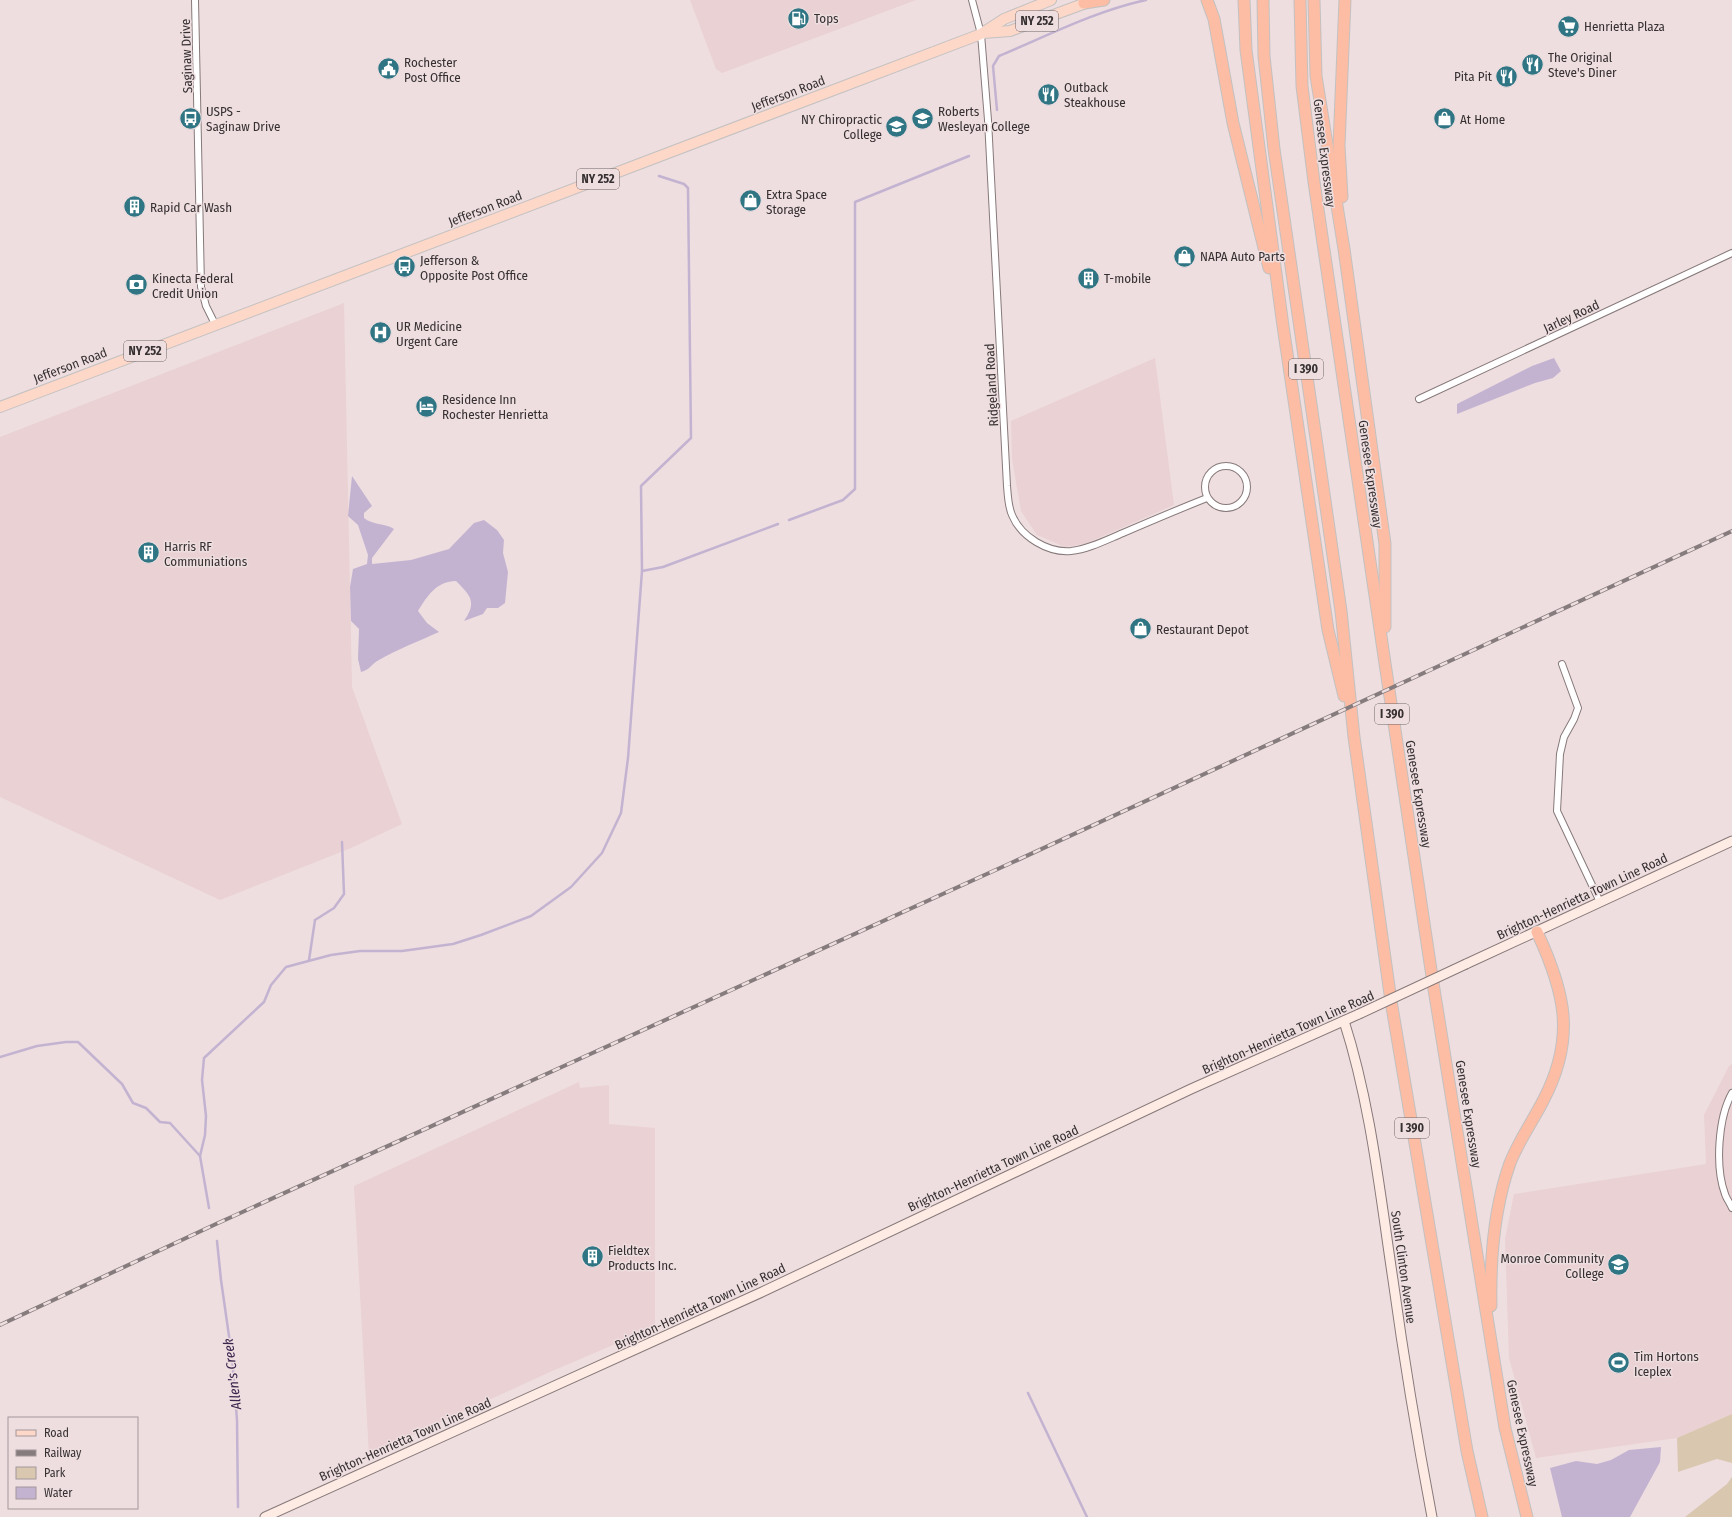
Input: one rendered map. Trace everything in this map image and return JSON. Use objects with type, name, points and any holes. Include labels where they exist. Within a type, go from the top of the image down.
[{"type":"highway","points":[[1088,2],[1104,0]]},
{"type":"highway","points":[[1206,0],[1214,19],[1234,123],[1283,326]]},
{"type":"highway","points":[[1244,0],[1246,50],[1283,326],[1328,630],[1354,737]]},
{"type":"highway","name":"I 390","points":[[1263,0],[1264,56],[1274,149],[1341,611],[1354,737],[1391,1001],[1467,1451],[1482,1517]]},
{"type":"highway","name":"Genesee Expressway","points":[[1300,0],[1302,86],[1386,670],[1433,983],[1505,1428],[1527,1517]]},
{"type":"highway","points":[[1314,0],[1316,76],[1344,250],[1385,544],[1386,670]]},
{"type":"highway","points":[[1344,250],[1339,146],[1345,0]]},
{"type":"highway","points":[[1492,1344],[1492,1265],[1494,1232],[1498,1206],[1510,1164],[1520,1139],[1544,1098],[1556,1073],[1564,1033],[1562,1002],[1559,989],[1547,953],[1536,932]]},
{"type":"main road","name":"Jefferson Road","points":[[0,407],[980,34],[1004,19],[1051,0]]},
{"type":"main road","name":"Jefferson Road","points":[[980,34],[1010,31],[1088,2]]},
{"type":"street","name":"Saginaw Drive","points":[[195,0],[201,287],[206,306],[215,324]]},
{"type":"street","name":"Ridgeland Road","points":[[972,0],[980,34],[988,120],[1007,486],[1010,510],[1013,517],[1024,532],[1033,540],[1044,546],[1057,550],[1071,551],[1086,548],[1104,541],[1207,498]]},
{"type":"street","name":"Jarley Road","points":[[1419,399],[1732,253]]},
{"type":"street","points":[[1225,465],[1232,466],[1244,475],[1247,489],[1242,501],[1237,506],[1223,508],[1217,507],[1207,498],[1204,483],[1211,471],[1225,465]]},
{"type":"street","points":[[1562,664],[1578,708],[1564,737],[1558,776],[1557,811],[1600,902]]},
{"type":"street","name":"Brighton-Henrietta Town Line Road","points":[[265,1517],[762,1292],[1184,1092],[1344,1021],[1732,841]]},
{"type":"street","name":"South Clinton Avenue","points":[[1344,1021],[1354,1052],[1365,1103],[1411,1398],[1432,1517]]},
{"type":"street","points":[[1732,1093],[1720,1128],[1719,1161],[1725,1194],[1732,1208]]},
{"type":"shaded area","points":[[690,0],[916,0],[722,73],[716,69]]},
{"type":"shaded area","points":[[344,303],[352,687],[402,824],[351,848],[220,900],[0,797],[0,437]]},
{"type":"shaded area","points":[[1155,358],[1174,505],[1085,544],[1065,547],[1037,535],[1021,511],[1012,459],[1011,421]]},
{"type":"shaded area","name":"Monroe Community College","points":[[1732,1064],[1732,1414],[1677,1438],[1536,1458],[1509,1358],[1505,1239],[1514,1194],[1706,1164],[1704,1115],[1729,1066]]},
{"type":"shaded area","points":[[579,1082],[580,1088],[609,1085],[609,1124],[655,1128],[655,1327],[550,1372],[369,1455],[354,1186]]},
{"type":"green space","points":[[1732,1414],[1732,1463],[1717,1459],[1678,1472],[1677,1438]]},
{"type":"green space","points":[[1732,1477],[1732,1517],[1685,1517],[1727,1484]]},
{"type":"water","points":[[1554,358],[1561,371],[1553,378],[1535,383],[1457,414],[1457,404],[1532,366]]},
{"type":"water","points":[[352,476],[372,506],[364,513],[364,518],[371,522],[394,529],[372,558],[372,564],[411,560],[449,549],[474,523],[484,520],[497,530],[504,540],[503,553],[508,572],[505,603],[498,608],[487,608],[483,614],[464,621],[471,604],[469,595],[456,581],[443,584],[433,590],[418,611],[427,623],[439,632],[386,656],[361,672],[358,659],[359,629],[351,621],[350,587],[353,569],[367,564],[368,555],[358,525],[348,516]]},
{"type":"water","points":[[1661,1447],[1660,1462],[1630,1517],[1562,1517],[1550,1468],[1576,1461],[1597,1464],[1611,1460],[1629,1450]]},
{"type":"waterway","points":[[997,110],[993,66],[999,56],[1090,17],[1146,0]]},
{"type":"waterway","points":[[789,520],[843,500],[855,489],[855,202],[969,156]]},
{"type":"waterway","points":[[659,176],[684,184],[688,188],[691,438],[641,486],[642,571],[663,567],[778,524]]},
{"type":"waterway","points":[[209,1208],[200,1156],[205,1135],[206,1116],[202,1080],[204,1058],[264,1002],[271,985],[286,967],[331,955],[360,951],[402,951],[453,944],[481,935],[531,916],[571,887],[602,853],[621,813],[628,758],[642,571]]},
{"type":"waterway","points":[[309,960],[315,920],[334,908],[344,894],[342,842]]},
{"type":"waterway","points":[[0,1057],[37,1046],[78,1042],[122,1084],[133,1103],[146,1108],[160,1122],[170,1123],[200,1156]]},
{"type":"waterway","name":"Allen's Creek","points":[[217,1241],[232,1357],[237,1420],[238,1507]]},
{"type":"waterway","points":[[1028,1393],[1087,1517]]},
{"type":"railway","points":[[0,1325],[216,1224],[1011,863],[1732,531]]},
{"type":"place","name":"Tops","points":[[799,18]]},
{"type":"place","name":"Henrietta Plaza","points":[[1568,26]]},
{"type":"place","name":"The Original Steve's Diner","points":[[1533,64]]},
{"type":"place","name":"Rochester Post Office","points":[[388,69]]},
{"type":"place","name":"Pita Pit","points":[[1507,76]]},
{"type":"place","name":"Outback Steakhouse","points":[[1049,94]]},
{"type":"place","name":"USPS - Saginaw Drive","points":[[190,118]]},
{"type":"place","name":"Roberts Wesleyan College","points":[[922,118]]},
{"type":"place","name":"At Home","points":[[1445,119]]},
{"type":"place","name":"NY Chiropractic College","points":[[897,126]]},
{"type":"place","name":"Extra Space Storage","points":[[750,201]]},
{"type":"place","name":"Rapid Car Wash","points":[[135,207]]},
{"type":"place","name":"NAPA Auto Parts","points":[[1185,256]]},
{"type":"place","name":"Jefferson & Opposite Post Office","points":[[405,267]]},
{"type":"place","name":"T-mobile","points":[[1088,278]]},
{"type":"place","name":"Kinecta Federal Credit Union","points":[[137,285]]},
{"type":"place","name":"UR Medicine Urgent Care","points":[[380,333]]},
{"type":"place","name":"Residence Inn Rochester Henrietta","points":[[426,406]]},
{"type":"place","name":"Harris RF Communiations","points":[[148,553]]},
{"type":"place","name":"Restaurant Depot","points":[[1141,629]]},
{"type":"place","name":"Fieldtex Products Inc.","points":[[593,1257]]},
{"type":"place","name":"Monroe Community College","points":[[1619,1265]]},
{"type":"place","name":"Tim Hortons Iceplex","points":[[1619,1363]]}]
